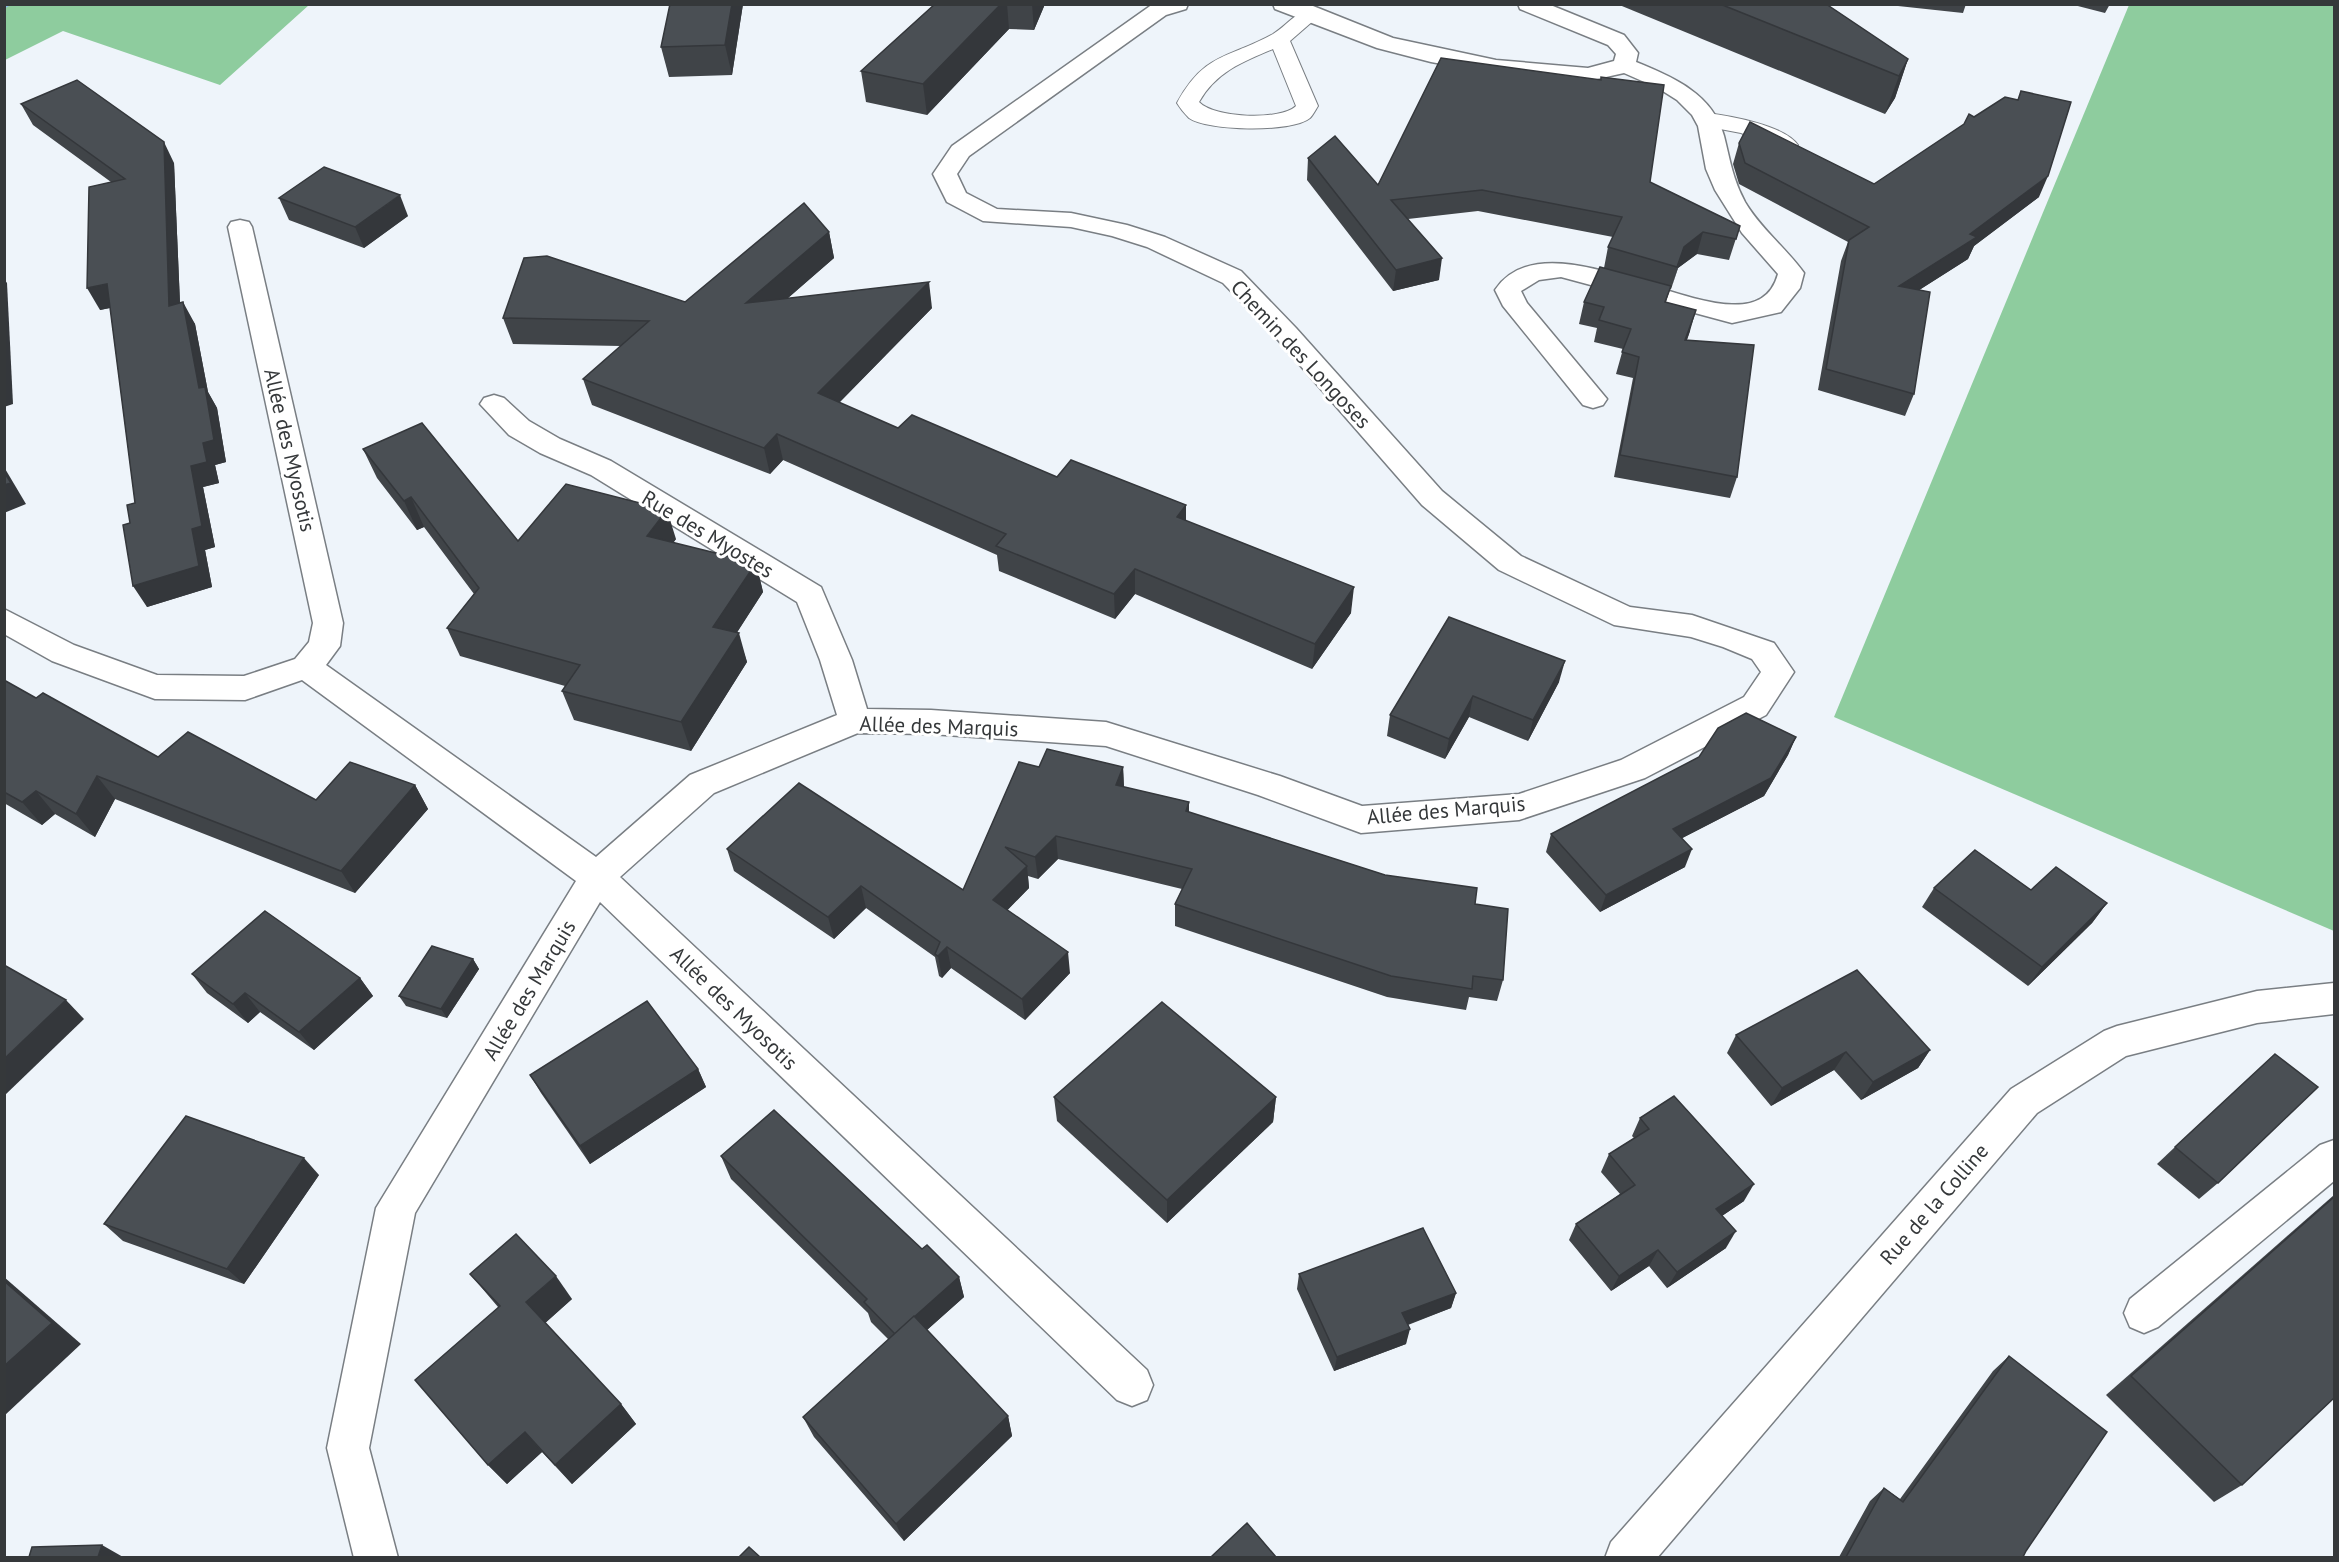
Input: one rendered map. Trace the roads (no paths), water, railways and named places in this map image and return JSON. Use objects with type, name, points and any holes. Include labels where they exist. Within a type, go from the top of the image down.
[{"type":"street","name":"Chemin des Longoses","points":[[1178,4],[1158,10],[960,152],[945,174],[956,197],[992,216],[1071,220],[1118,230],[1156,242],[1232,277],[1287,334],[1432,498],[1510,563],[1625,617],[1692,626],[1763,651]]},
{"type":"street","points":[[1282,4],[1388,44],[1458,60],[1533,71],[1578,74],[1607,72],[1624,65],[1680,91],[1707,120],[1720,175],[1730,196],[1773,254],[1791,273],[1787,288],[1772,306],[1732,315],[1561,269],[1537,272],[1517,279],[1508,290],[1516,306],[1593,399]]},
{"type":"street","points":[[1528,4],[1616,40],[1627,53],[1624,65]]},
{"type":"street","name":"Allée des Myosotis","points":[[240,227],[328,623],[324,646],[306,667],[597,877],[1132,1385]]},
{"type":"street","name":"Rue des Myostes","points":[[494,404],[519,428],[550,446],[601,468],[810,595],[836,660],[855,721]]},
{"type":"street","points":[[4,620],[63,653],[155,687],[245,688],[306,667]]},
{"type":"street","name":"Allée des Marquis","points":[[376,1557],[348,1448],[396,1208],[597,877],[702,784],[855,721],[931,722],[1106,734],[1268,785],[1361,820],[1519,807],[1633,769],[1755,706],[1778,672],[1763,651]]},
{"type":"street","name":"Rue de la Colline","points":[[1627,1557],[2024,1101],[2117,1042],[2257,1007],[2334,999]]},
{"type":"street","points":[[2144,1312],[2334,1158]]},
{"type":"lane","points":[[1279,39],[1307,106],[1302,113],[1289,120],[1245,123],[1198,114],[1188,103],[1195,86],[1213,69],[1239,53],[1279,39],[1311,14]]},
{"type":"lane","points":[[1707,120],[1736,123],[1760,130],[1802,153]]}]
